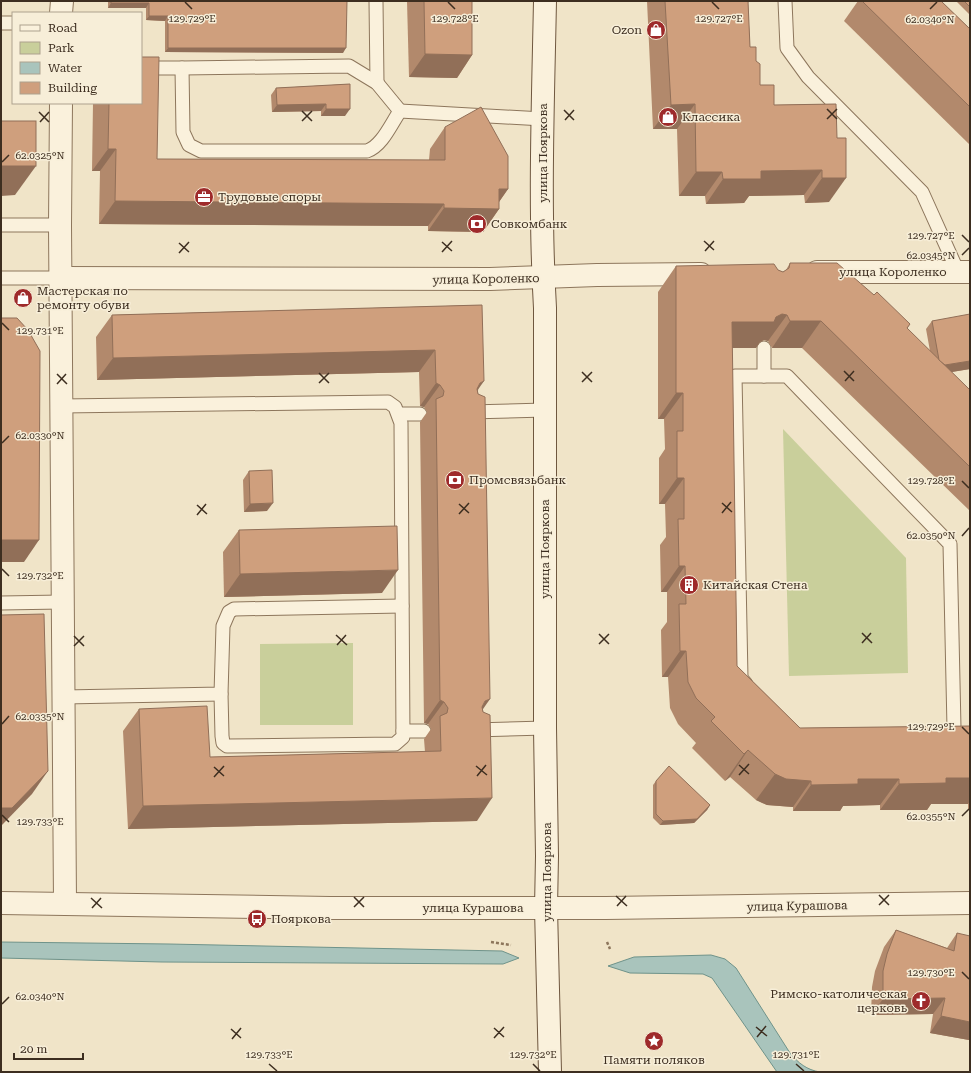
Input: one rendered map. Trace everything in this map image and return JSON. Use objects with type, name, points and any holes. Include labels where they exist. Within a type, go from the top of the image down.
[{"type":"street","points":[[61,12],[62,1]]},
{"type":"street","name":"улица Пояркова","points":[[545,1],[543,119],[545,308],[545,728],[548,856],[546,908],[550,1072]]},
{"type":"street","points":[[62,104],[60,278],[65,902]]},
{"type":"street","name":"улица Короленко","points":[[795,273],[964,272]]},
{"type":"street","name":"улица Короленко","points":[[60,278],[544,278],[597,275],[724,273]]},
{"type":"street","name":"улица Курашова","points":[[1,903],[65,902],[330,908],[546,908],[970,903]]},
{"type":"lane","points":[[376,1],[377,83]]},
{"type":"lane","points":[[785,1],[787,48],[808,77],[922,192],[964,272]]},
{"type":"lane","points":[[1,23],[12,23]]},
{"type":"lane","points":[[142,68],[349,66],[377,83],[400,111],[543,119]]},
{"type":"lane","points":[[182,68],[183,132],[189,145],[201,151],[367,151],[373,149],[380,142],[400,111]]},
{"type":"lane","points":[[1,225],[60,224]]},
{"type":"lane","name":"улица Короленко","points":[[1,278],[60,278]]},
{"type":"lane","points":[[764,348],[764,376]]},
{"type":"lane","points":[[753,694],[741,678],[735,376],[787,376],[950,544],[959,728],[938,728]]},
{"type":"lane","points":[[61,406],[388,402],[395,407],[399,414],[402,422],[403,737],[395,744],[227,746],[223,743],[222,736],[221,694],[223,626],[228,612],[234,609],[402,606]]},
{"type":"lane","points":[[469,412],[545,410]]},
{"type":"lane","points":[[399,414],[420,414]]},
{"type":"lane","points":[[1,603],[62,602]]},
{"type":"lane","points":[[64,697],[221,694]]},
{"type":"lane","points":[[474,730],[545,728]]},
{"type":"lane","points":[[403,731],[424,731]]},
{"type":"path","points":[[492,942],[511,945]]},
{"type":"path","points":[[607,942],[610,949]]},
{"type":"green space","points":[[783,429],[906,558],[908,673],[789,676]]},
{"type":"green space","points":[[353,643],[353,725],[260,725],[260,644]]},
{"type":"water","points":[[1,942],[502,951],[519,958],[503,964],[162,962],[1,958]]},
{"type":"water","points":[[711,955],[725,959],[736,968],[790,1053],[803,1066],[820,1072],[777,1072],[712,978],[703,974],[630,973],[608,966],[634,957]]},
{"type":"building","points":[[111,1],[347,1],[346,48],[168,48],[168,16],[149,16],[149,3],[111,3]]},
{"type":"building","points":[[424,1],[472,1],[472,55],[425,54]]},
{"type":"building","points":[[665,1],[748,1],[750,47],[756,47],[756,61],[760,64],[760,85],[774,85],[774,105],[836,104],[837,138],[846,138],[846,178],[822,178],[822,170],[761,171],[761,179],[723,179],[722,172],[696,172],[695,104],[671,105]]},
{"type":"building","points":[[862,1],[941,1],[970,29],[970,107]]},
{"type":"building","points":[[964,1],[970,1],[970,7]]},
{"type":"building","points":[[142,57],[159,57],[157,159],[445,160],[445,127],[481,107],[508,156],[508,189],[499,189],[499,209],[444,208],[444,204],[115,201],[116,149],[108,149],[109,104],[142,104]]},
{"type":"building","points":[[350,84],[350,109],[326,109],[326,104],[277,105],[276,88]]},
{"type":"building","points":[[1,121],[36,121],[36,166],[1,166]]},
{"type":"building","points":[[790,263],[837,263],[874,295],[877,292],[910,324],[907,328],[970,390],[970,467],[821,321],[790,321],[787,315],[782,314],[776,317],[774,322],[732,322],[737,666],[800,728],[970,726],[970,778],[946,778],[946,783],[899,784],[899,779],[858,779],[858,784],[811,785],[811,781],[786,779],[775,774],[748,750],[744,754],[711,721],[715,717],[696,698],[688,682],[686,651],[680,651],[679,604],[686,604],[685,566],[679,566],[678,519],[684,519],[684,478],[677,478],[677,431],[683,431],[683,393],[676,393],[676,266],[774,264],[778,270],[783,272],[789,268]]},
{"type":"building","points":[[482,305],[484,381],[480,383],[477,389],[478,394],[485,397],[490,699],[485,701],[482,707],[483,712],[490,715],[492,798],[143,806],[139,709],[207,706],[210,757],[441,751],[440,716],[447,713],[448,708],[444,702],[440,700],[436,399],[443,396],[444,391],[440,385],[436,383],[435,350],[113,358],[112,315]]},
{"type":"building","points":[[970,314],[970,361],[945,365],[939,360],[932,321]]},
{"type":"building","points":[[1,318],[17,318],[28,330],[40,351],[39,540],[1,540]]},
{"type":"building","points":[[272,470],[273,503],[250,504],[249,471]]},
{"type":"building","points":[[397,526],[398,570],[240,574],[239,530]]},
{"type":"building","points":[[44,614],[48,771],[12,808],[1,808],[1,615]]},
{"type":"building","points":[[669,766],[710,805],[697,819],[663,821],[656,814],[656,781]]},
{"type":"building","name":"Римско-католическая церковь","points":[[896,930],[954,951],[957,933],[970,936],[970,1022],[941,1016],[945,998],[883,999],[883,971],[887,954]]},
{"type":"place","name":"Ozon","points":[[656,30]]},
{"type":"place","name":"Классика","points":[[668,117]]},
{"type":"place","name":"Трудовые споры","points":[[204,197]]},
{"type":"place","name":"Совкомбанк","points":[[477,224]]},
{"type":"place","name":"Мастерская по ремонту обуви","points":[[23,298]]},
{"type":"place","name":"Промсвязьбанк","points":[[455,480]]},
{"type":"place","name":"Китайская Стена","points":[[689,585]]},
{"type":"place","name":"Пояркова","points":[[257,919]]},
{"type":"place","name":"Римско-католическая церковь","points":[[921,1001]]},
{"type":"place","name":"Памяти поляков","points":[[654,1041]]}]
